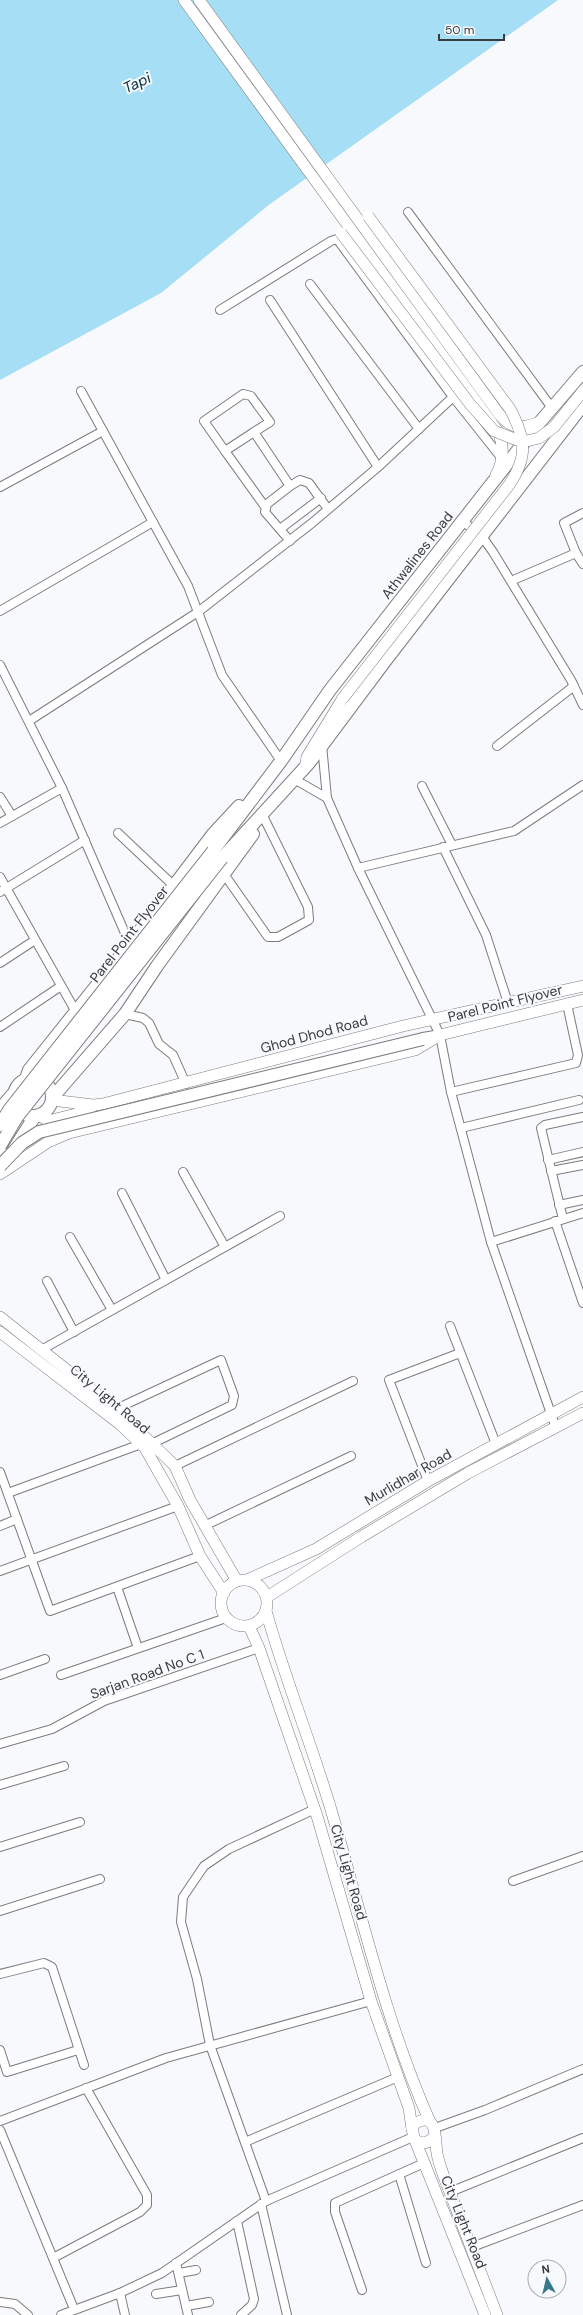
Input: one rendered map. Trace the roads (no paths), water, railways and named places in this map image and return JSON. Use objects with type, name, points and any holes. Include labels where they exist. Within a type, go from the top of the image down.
[{"type":"main road","points":[[184,0],[499,433],[505,461]]},
{"type":"main road","points":[[199,0],[506,423],[519,428],[540,422]]},
{"type":"main road","points":[[306,766],[307,757],[343,698],[509,486],[520,464],[524,446],[518,426],[510,409],[368,216],[342,197]]},
{"type":"main road","points":[[332,202],[341,233],[470,404],[494,431],[518,440],[527,441],[539,438],[554,427],[583,392]]},
{"type":"main road","name":"Athwalines Road","points":[[281,761],[330,690],[488,488],[505,461],[583,372]]},
{"type":"main road","points":[[0,1173],[37,1116],[47,1110],[52,1099],[126,1014],[157,966],[285,789],[306,766],[481,535],[583,405]]},
{"type":"main road","name":"Parel Point Flyover","points":[[0,1146],[17,1117],[218,855],[259,791],[281,761]]},
{"type":"main road","name":"Parel Point Flyover","points":[[0,1125],[9,1110],[218,855],[285,789]]},
{"type":"main road","points":[[0,1109],[13,1094],[16,1086],[26,1078],[29,1070],[129,945],[213,834],[249,795],[259,791]]},
{"type":"main road","name":"Ghod Dhod Road","points":[[52,1099],[96,1104],[186,1084],[403,1026],[583,986]]},
{"type":"main road","name":"Parel Point Flyover","points":[[432,1037],[583,1000]]},
{"type":"main road","points":[[0,1166],[22,1143],[39,1132],[432,1037]]},
{"type":"main road","points":[[0,1173],[48,1142],[69,1133],[415,1050],[432,1037]]},
{"type":"main road","points":[[26,1078],[38,1078],[44,1081],[49,1086],[52,1099]]},
{"type":"main road","points":[[13,1094],[15,1105],[18,1110],[29,1116],[37,1116],[48,1121],[76,1114],[96,1104]]},
{"type":"main road","points":[[0,1317],[116,1409],[146,1445],[175,1466],[204,1526],[242,1581],[260,1586],[267,1598],[266,1611],[276,1647],[332,1811],[385,2000],[433,2128],[437,2154],[450,2192],[497,2315]]},
{"type":"main road","name":"City Light Road","points":[[0,1332],[146,1445],[178,1506],[200,1556],[224,1593]]},
{"type":"main road","name":"Murlidhar Road","points":[[242,1581],[316,1549],[428,1481],[583,1397]]},
{"type":"main road","name":"Murlidhar Road","points":[[267,1598],[361,1537],[468,1473],[583,1413]]},
{"type":"main road","points":[[242,1581],[224,1593],[221,1606],[226,1618],[236,1625],[249,1626],[260,1621],[266,1611]]},
{"type":"main road","name":"City Light Road","points":[[249,1626],[259,1648],[315,1809],[371,2002],[409,2108],[413,2135],[485,2315]]},
{"type":"main road","points":[[419,2121],[433,2128],[426,2143],[413,2135],[419,2121]]},
{"type":"street","points":[[408,212],[552,408]]},
{"type":"street","points":[[220,310],[331,241],[337,239],[453,397],[505,461]]},
{"type":"street","points":[[310,284],[419,429]]},
{"type":"street","points":[[270,300],[378,467]]},
{"type":"street","points":[[81,391],[188,586],[222,675],[281,761]]},
{"type":"street","points":[[225,451],[270,422],[251,396],[243,394],[204,421],[225,451],[266,508],[268,516],[290,541]]},
{"type":"street","points":[[29,721],[198,612],[290,541],[378,467],[453,397]]},
{"type":"street","points":[[0,487],[103,431]]},
{"type":"street","points":[[254,432],[290,486]]},
{"type":"street","points":[[266,508],[267,504],[290,486],[300,480],[304,480],[321,498],[328,509]]},
{"type":"street","points":[[280,529],[321,498]]},
{"type":"street","points":[[583,513],[564,523],[576,553],[583,564]]},
{"type":"street","points":[[462,521],[481,535],[574,686],[583,705]]},
{"type":"street","points":[[0,611],[153,522]]},
{"type":"street","points":[[510,581],[576,553]]},
{"type":"street","points":[[0,665],[62,788],[129,945],[157,966]]},
{"type":"street","points":[[497,746],[574,686]]},
{"type":"street","points":[[322,745],[327,798],[358,868],[433,1020],[432,1037],[461,1128],[491,1242],[556,1428]]},
{"type":"street","points":[[294,779],[327,798]]},
{"type":"street","points":[[358,868],[519,829],[583,784]]},
{"type":"street","points":[[422,786],[452,845]]},
{"type":"street","points":[[0,823],[62,788]]},
{"type":"street","points":[[0,797],[12,816]]},
{"type":"street","points":[[224,874],[268,937],[278,937],[309,920],[308,907],[264,818]]},
{"type":"street","points":[[118,833],[173,885]]},
{"type":"street","points":[[3,890],[85,840]]},
{"type":"street","points":[[443,847],[486,935],[508,1003]]},
{"type":"street","points":[[0,877],[3,890],[35,940],[76,1012]]},
{"type":"street","points":[[0,963],[35,940]]},
{"type":"street","points":[[0,1027],[61,986]]},
{"type":"street","points":[[450,1092],[576,1062],[578,1055],[567,1004]]},
{"type":"street","points":[[126,1014],[143,1018],[149,1023],[159,1044],[173,1055],[186,1084]]},
{"type":"street","points":[[461,1128],[579,1100]]},
{"type":"street","points":[[583,1117],[545,1125],[541,1128],[559,1205],[559,1220],[583,1303]]},
{"type":"street","points":[[548,1160],[583,1152]]},
{"type":"street","points":[[551,1171],[583,1165]]},
{"type":"street","points":[[183,1172],[225,1247]]},
{"type":"street","points":[[122,1193],[166,1280]]},
{"type":"street","points":[[559,1205],[583,1200]]},
{"type":"street","points":[[491,1242],[583,1213]]},
{"type":"street","points":[[42,1349],[280,1216]]},
{"type":"street","points":[[70,1237],[112,1310]]},
{"type":"street","points":[[47,1281],[74,1332]]},
{"type":"street","points":[[450,1326],[496,1444]]},
{"type":"street","points":[[428,1481],[390,1380],[460,1353]]},
{"type":"street","points":[[8,1493],[146,1445],[232,1405],[234,1396],[221,1360],[116,1409]]},
{"type":"street","points":[[175,1466],[353,1381]]},
{"type":"street","points":[[204,1526],[351,1456]]},
{"type":"street","points":[[0,1472],[50,1611],[200,1556]]},
{"type":"street","points":[[0,1571],[178,1506]]},
{"type":"street","points":[[0,1526],[17,1519]]},
{"type":"street","points":[[117,1587],[138,1648]]},
{"type":"street","points":[[61,1675],[226,1618]]},
{"type":"street","name":"Sarjan Road No C 1","points":[[0,1744],[52,1729],[104,1701],[259,1648]]},
{"type":"street","points":[[0,1675],[45,1659]]},
{"type":"street","points":[[0,1785],[64,1766]]},
{"type":"street","points":[[287,2315],[264,2202],[245,2142],[210,2046],[197,1979],[182,1922],[183,1897],[204,1866],[222,1853],[315,1809]]},
{"type":"street","points":[[0,1847],[80,1822]]},
{"type":"street","points":[[513,1881],[583,1856]]},
{"type":"street","points":[[0,1911],[100,1879]]},
{"type":"street","points":[[0,1974],[44,1963],[52,1967],[84,2065]]},
{"type":"street","points":[[0,2121],[166,2058],[371,2002]]},
{"type":"street","points":[[0,2050],[7,2072],[78,2050]]},
{"type":"street","points":[[433,2128],[485,2110],[583,2069]]},
{"type":"street","points":[[245,2142],[398,2077]]},
{"type":"street","points":[[53,2258],[140,2212],[147,2205],[147,2195],[86,2088]]},
{"type":"street","points":[[0,2130],[74,2309]]},
{"type":"street","points":[[61,2315],[120,2293],[162,2273],[264,2202],[413,2135]]},
{"type":"street","points":[[450,2192],[583,2138]]},
{"type":"street","points":[[362,2290],[335,2212],[335,2203],[424,2164]]},
{"type":"street","points":[[399,2174],[426,2263]]},
{"type":"street","points":[[472,2247],[583,2205]]},
{"type":"street","points":[[237,2221],[254,2299],[252,2305],[241,2315]]},
{"type":"street","points":[[176,2263],[188,2315]]},
{"type":"street","points":[[179,2273],[196,2270]]},
{"type":"street","points":[[156,2294],[182,2290]]},
{"type":"street","points":[[120,2293],[125,2315]]},
{"type":"street","points":[[0,2302],[15,2304],[28,2315]]},
{"type":"street","points":[[186,2306],[209,2302]]},
{"type":"water","name":"Tapi","points":[[0,0],[558,0],[270,204],[161,293],[0,380]]}]
